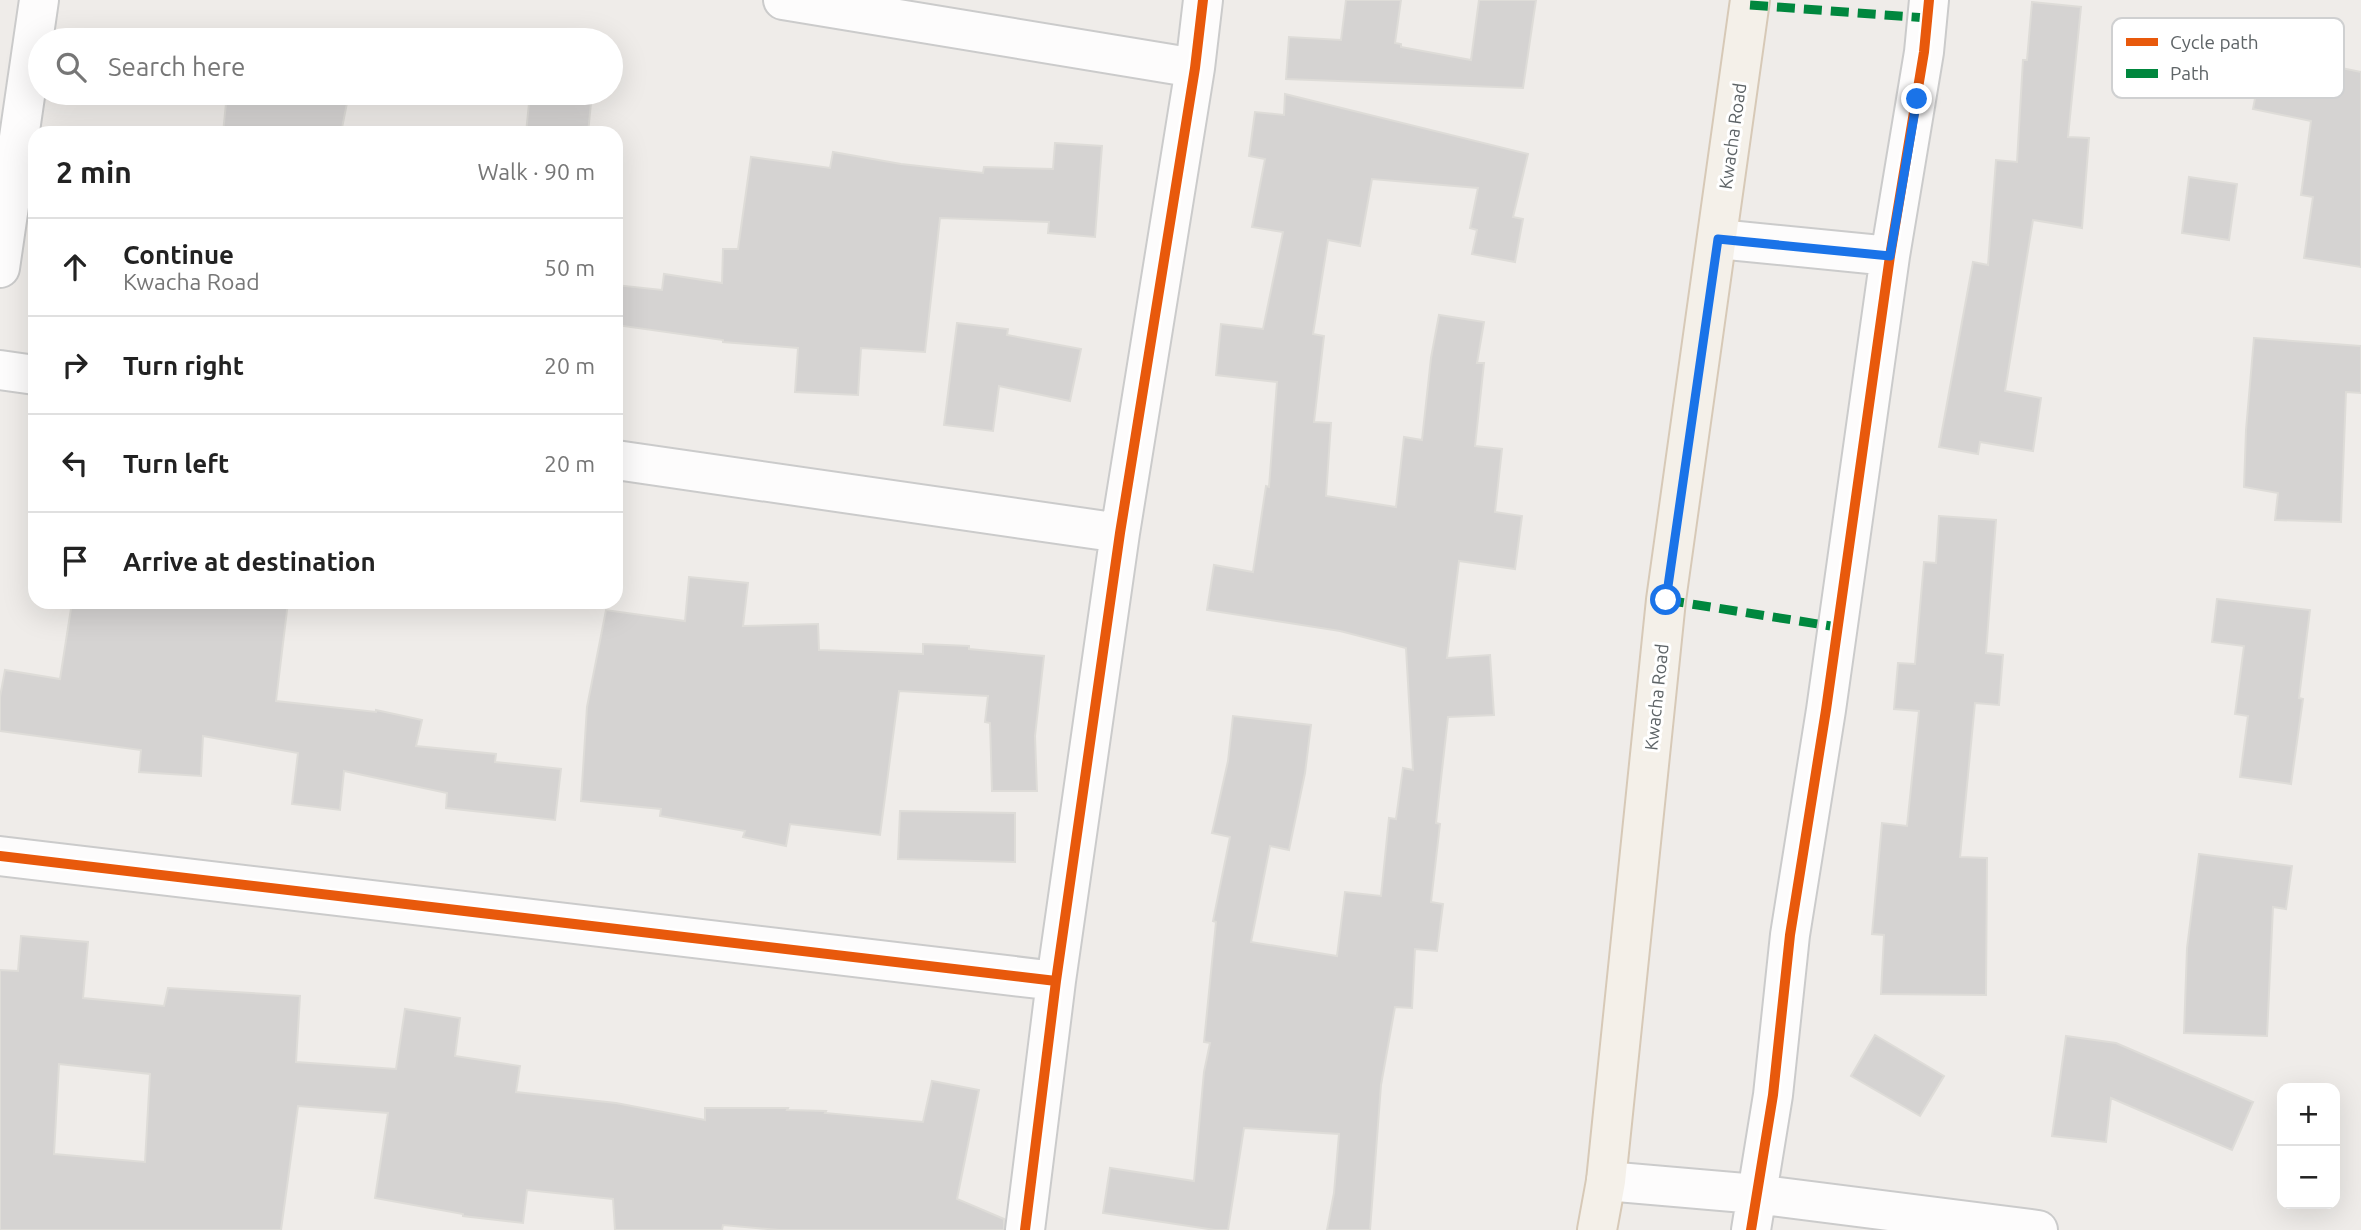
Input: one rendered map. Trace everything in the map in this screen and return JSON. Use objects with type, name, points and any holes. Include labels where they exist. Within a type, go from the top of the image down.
[{"type":"main road","name":"Kwacha Road","points":[[1597,1230],[1606,1181],[1666,600],[1750,0]]},
{"type":"street","points":[[35,28],[39,0]]},
{"type":"street","points":[[783,0],[1195,68]]},
{"type":"street","points":[[1025,1230],[1056,981],[1120,533],[1195,68],[1203,0]]},
{"type":"street","points":[[1754,1212],[1773,1095],[1790,935],[1826,710],[1890,256],[1917,99],[1929,0]]},
{"type":"street","points":[[0,268],[28,76]]},
{"type":"street","points":[[1718,239],[1890,256]]},
{"type":"street","points":[[0,370],[28,374]]},
{"type":"street","points":[[623,461],[1120,533]]},
{"type":"street","points":[[0,856],[1056,981]]},
{"type":"street","points":[[1606,1181],[1754,1212],[2038,1230]]},
{"type":"building","points":[[1346,0],[1401,0],[1395,43],[1401,44],[1401,47],[1471,60],[1479,0],[1536,0],[1523,88],[1286,79],[1289,37],[1341,40]]},
{"type":"building","points":[[2032,2],[2081,7],[2068,137],[2089,138],[2082,228],[2033,220],[2005,391],[2041,398],[2033,451],[1980,442],[1978,454],[1939,447],[1973,262],[1988,265],[1996,160],[2017,162],[2023,60],[2027,60]]},
{"type":"building","points":[[2344,68],[2361,72],[2361,267],[2304,258],[2313,197],[2301,195],[2311,121],[2253,109],[2255,98],[2344,98]]},
{"type":"building","points":[[1285,94],[1528,154],[1513,217],[1523,219],[1515,262],[1472,254],[1477,230],[1470,228],[1478,188],[1372,179],[1360,246],[1328,240],[1313,334],[1324,336],[1314,422],[1331,423],[1326,496],[1396,507],[1404,437],[1422,440],[1431,358],[1439,315],[1484,322],[1477,363],[1484,363],[1475,446],[1502,449],[1495,512],[1522,516],[1515,569],[1459,561],[1447,658],[1490,655],[1494,715],[1448,717],[1436,823],[1440,824],[1431,902],[1443,904],[1437,951],[1415,949],[1412,1008],[1395,1007],[1381,1085],[1370,1230],[1327,1230],[1334,1193],[1339,1134],[1244,1128],[1228,1230],[1103,1213],[1110,1168],[1194,1181],[1204,1072],[1210,1043],[1204,1042],[1216,922],[1213,921],[1230,837],[1212,833],[1228,761],[1233,716],[1311,725],[1305,773],[1289,850],[1270,846],[1251,942],[1337,956],[1345,892],[1381,896],[1389,818],[1396,819],[1403,768],[1413,770],[1406,648],[1340,631],[1207,610],[1214,565],[1253,572],[1266,486],[1269,487],[1277,382],[1216,375],[1221,324],[1263,329],[1283,232],[1252,227],[1265,159],[1249,156],[1255,112],[1284,115]]},
{"type":"building","points":[[226,105],[347,105],[342,126],[224,126]]},
{"type":"building","points":[[529,105],[591,105],[589,126],[527,126]]},
{"type":"building","points":[[1055,143],[1102,146],[1095,237],[1048,233],[1049,222],[940,218],[925,352],[861,348],[858,395],[795,392],[798,348],[723,342],[623,326],[623,286],[662,290],[664,274],[722,283],[723,249],[738,249],[751,157],[830,168],[833,152],[901,164],[983,173],[984,167],[1053,169]]},
{"type":"building","points":[[2189,177],[2237,184],[2229,240],[2182,233]]},
{"type":"building","points":[[957,323],[1008,329],[1007,335],[1081,349],[1070,401],[999,386],[993,431],[944,425]]},
{"type":"building","points":[[2254,338],[2361,346],[2361,393],[2346,392],[2341,522],[2275,520],[2278,493],[2244,487]]},
{"type":"building","points":[[1939,516],[1996,520],[1986,653],[2003,655],[1999,705],[1975,703],[1960,857],[1987,858],[1986,995],[1881,994],[1884,935],[1872,934],[1882,823],[1907,826],[1919,711],[1894,709],[1898,663],[1915,664],[1924,562],[1936,563]]},
{"type":"building","points":[[689,577],[748,583],[743,626],[818,624],[819,650],[923,654],[923,644],[969,646],[969,649],[1044,656],[1035,736],[1037,791],[992,791],[990,723],[985,722],[988,696],[899,691],[880,835],[790,824],[786,846],[743,837],[745,831],[660,816],[661,809],[581,801],[587,707],[606,610],[685,621]]},
{"type":"building","points":[[2217,599],[2310,610],[2299,698],[2303,699],[2291,784],[2240,777],[2248,716],[2235,714],[2244,646],[2212,642]]},
{"type":"building","points":[[71,609],[287,609],[276,701],[376,710],[422,720],[416,746],[496,754],[495,762],[561,769],[555,820],[446,808],[447,793],[344,771],[340,810],[292,804],[298,753],[203,736],[201,776],[139,772],[141,750],[0,731],[0,697],[5,670],[60,679]]},
{"type":"building","points":[[900,811],[1015,813],[1015,862],[898,859]]},
{"type":"building","points":[[2199,854],[2292,866],[2286,909],[2273,907],[2267,1036],[2184,1033],[2187,948]]},
{"type":"building","points":[[21,936],[88,942],[83,998],[164,1006],[168,988],[300,996],[296,1062],[396,1069],[405,1009],[460,1018],[455,1056],[520,1066],[516,1092],[616,1103],[705,1120],[705,1108],[788,1108],[787,1110],[826,1111],[825,1113],[923,1122],[932,1081],[979,1090],[957,1199],[1004,1219],[1004,1230],[779,1230],[723,1225],[722,1230],[615,1230],[613,1199],[527,1190],[523,1223],[463,1216],[375,1198],[388,1113],[298,1106],[281,1230],[0,1230],[0,970],[18,971]],"holes":[[[59,1064],[150,1074],[145,1162],[54,1154]]]},
{"type":"building","points":[[1875,1035],[1944,1076],[1920,1116],[1851,1076]]},
{"type":"building","points":[[2066,1036],[2116,1043],[2253,1102],[2232,1150],[2111,1098],[2106,1142],[2052,1136]]},
{"type":"marked path","points":[[1750,5],[1927,18]]},
{"type":"marked path","points":[[1666,600],[1837,627]]},
{"type":"cycle path","points":[[1025,1230],[1056,981],[1120,533],[1195,68],[1203,0]]},
{"type":"cycle path","points":[[1751,1230],[1773,1095],[1790,935],[1826,710],[1890,256],[1924,52],[1929,0]]},
{"type":"cycle path","points":[[0,856],[1056,981]]},
{"type":"route","points":[[1666,600],[1718,239],[1890,256],[1917,99]]}]
